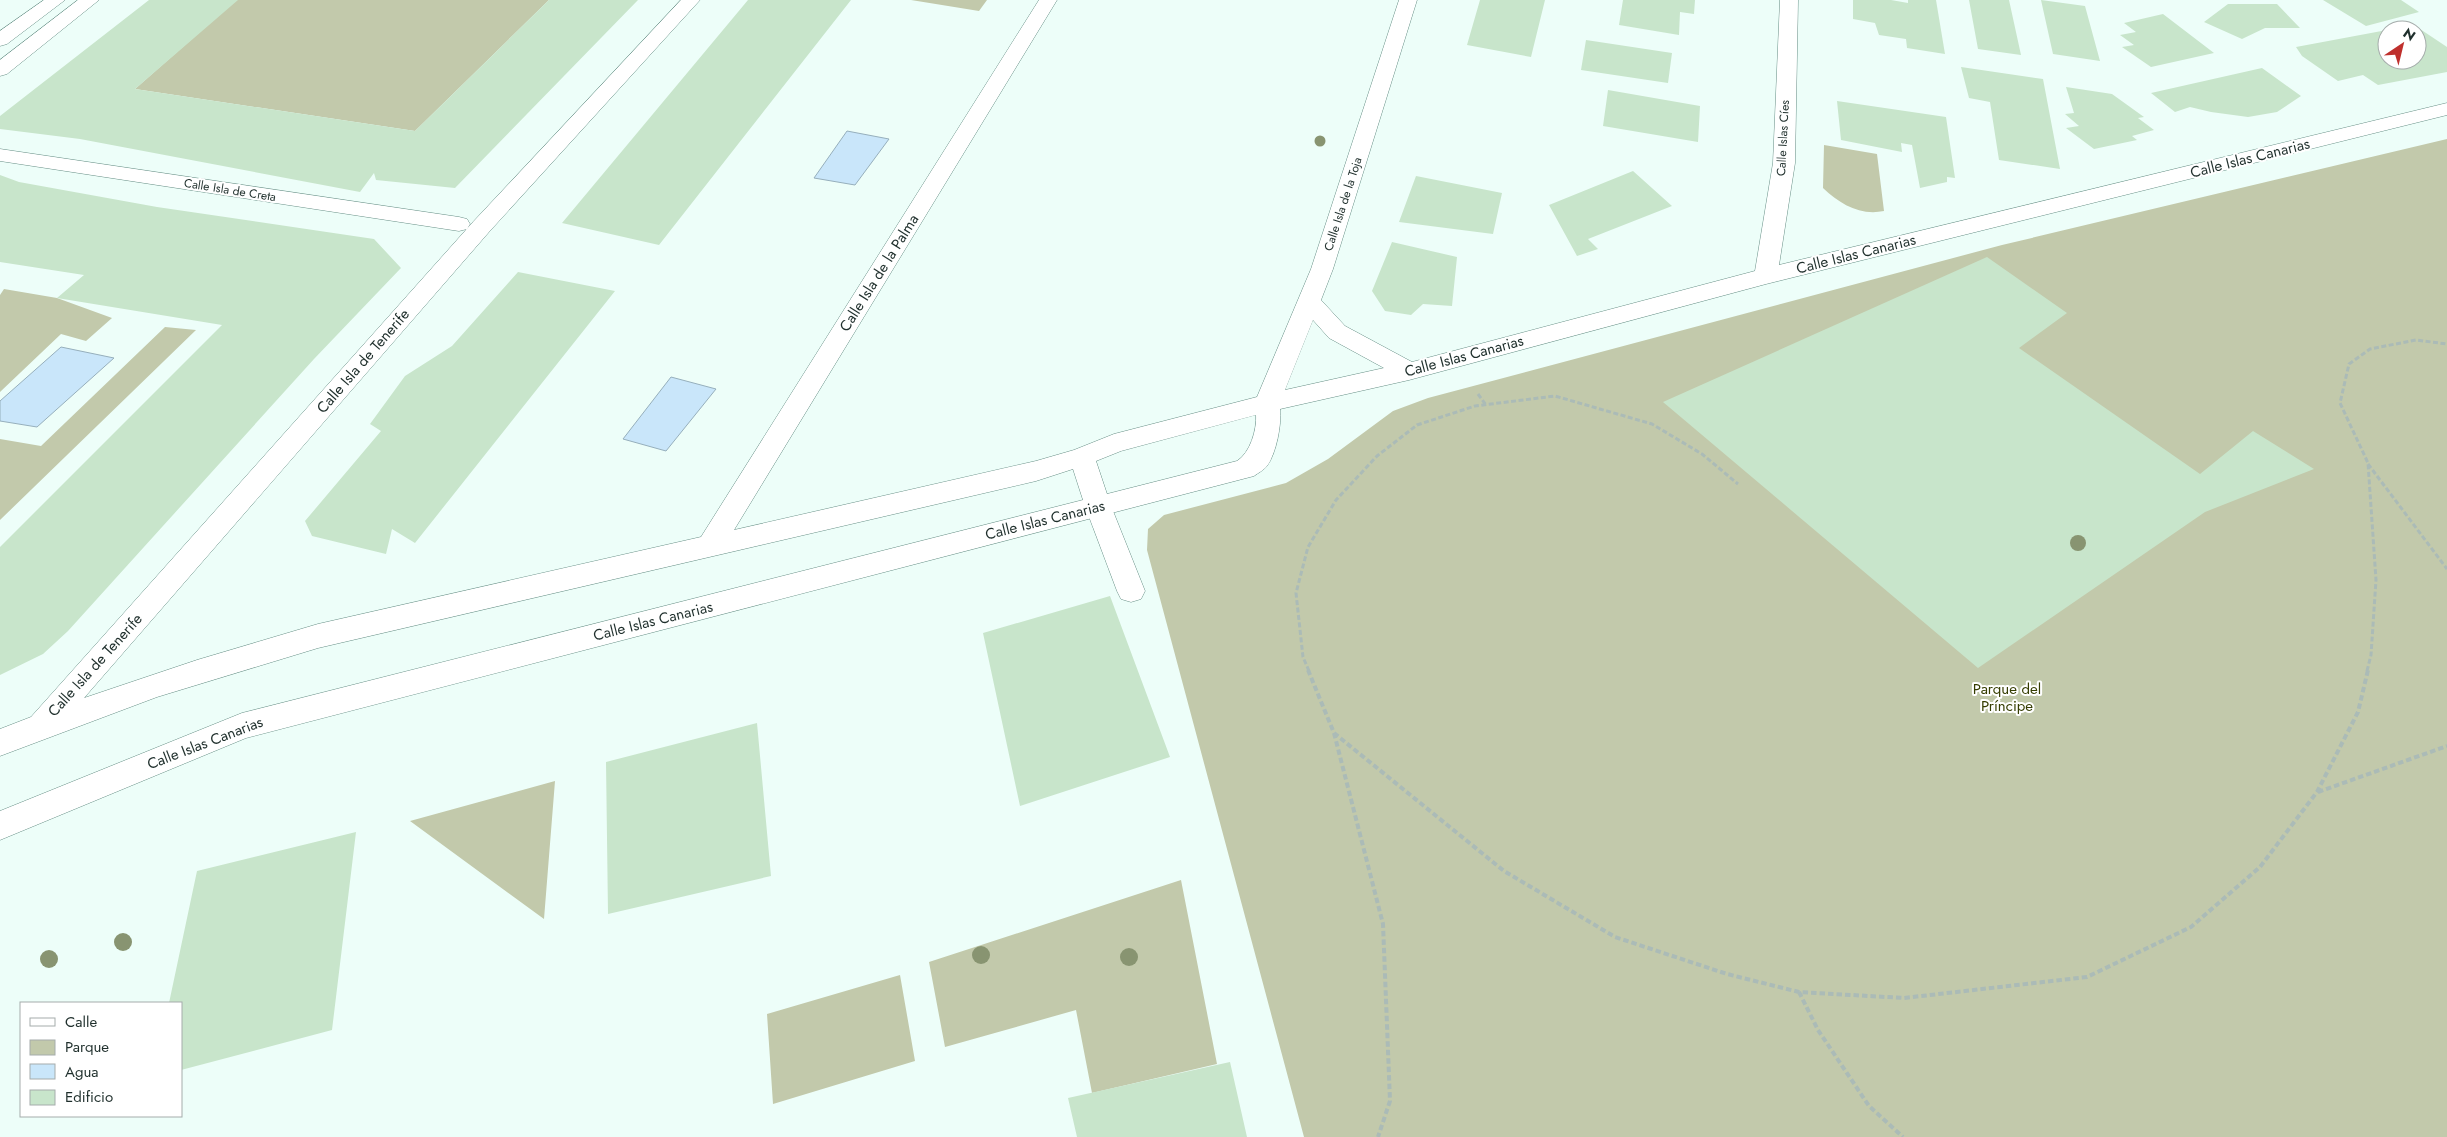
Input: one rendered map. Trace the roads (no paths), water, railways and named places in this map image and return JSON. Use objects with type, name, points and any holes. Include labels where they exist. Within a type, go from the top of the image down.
[{"type":"street","points":[[1,39],[56,0]]},
{"type":"street","points":[[0,70],[90,0]]},
{"type":"street","name":"Calle Isla de Tenerife","points":[[40,727],[474,235],[691,0]]},
{"type":"street","name":"Calle Isla de la Palma","points":[[709,547],[1048,0]]},
{"type":"street","name":"Calle Isla de la Toja","points":[[1267,403],[1279,369],[1310,303],[1408,0]]},
{"type":"street","name":"Calle Islas Cíes","points":[[1766,276],[1784,163],[1789,0]]},
{"type":"street","name":"Calle Islas Canarias","points":[[0,743],[222,663],[318,636],[1036,471],[1082,458],[1114,443],[1267,403],[1408,370],[1766,276],[2447,109]]},
{"type":"street","name":"Calle Isla de Creta","points":[[0,156],[459,224]]},
{"type":"street","points":[[1310,303],[1337,332],[1408,370]]},
{"type":"street","name":"Calle Islas Canarias","points":[[0,826],[242,726],[1246,469],[1257,461],[1269,422],[1267,403]]},
{"type":"street","points":[[1082,458],[1098,506],[1131,591]]},
{"type":"water","points":[[847,131],[889,139],[855,185],[814,178]]},
{"type":"water","points":[[61,347],[114,358],[37,427],[0,421],[0,401]]},
{"type":"water","points":[[671,377],[716,389],[666,451],[623,439]]},
{"type":"park label","name":"Parque del Príncipe","points":[[2007,698]]}]
